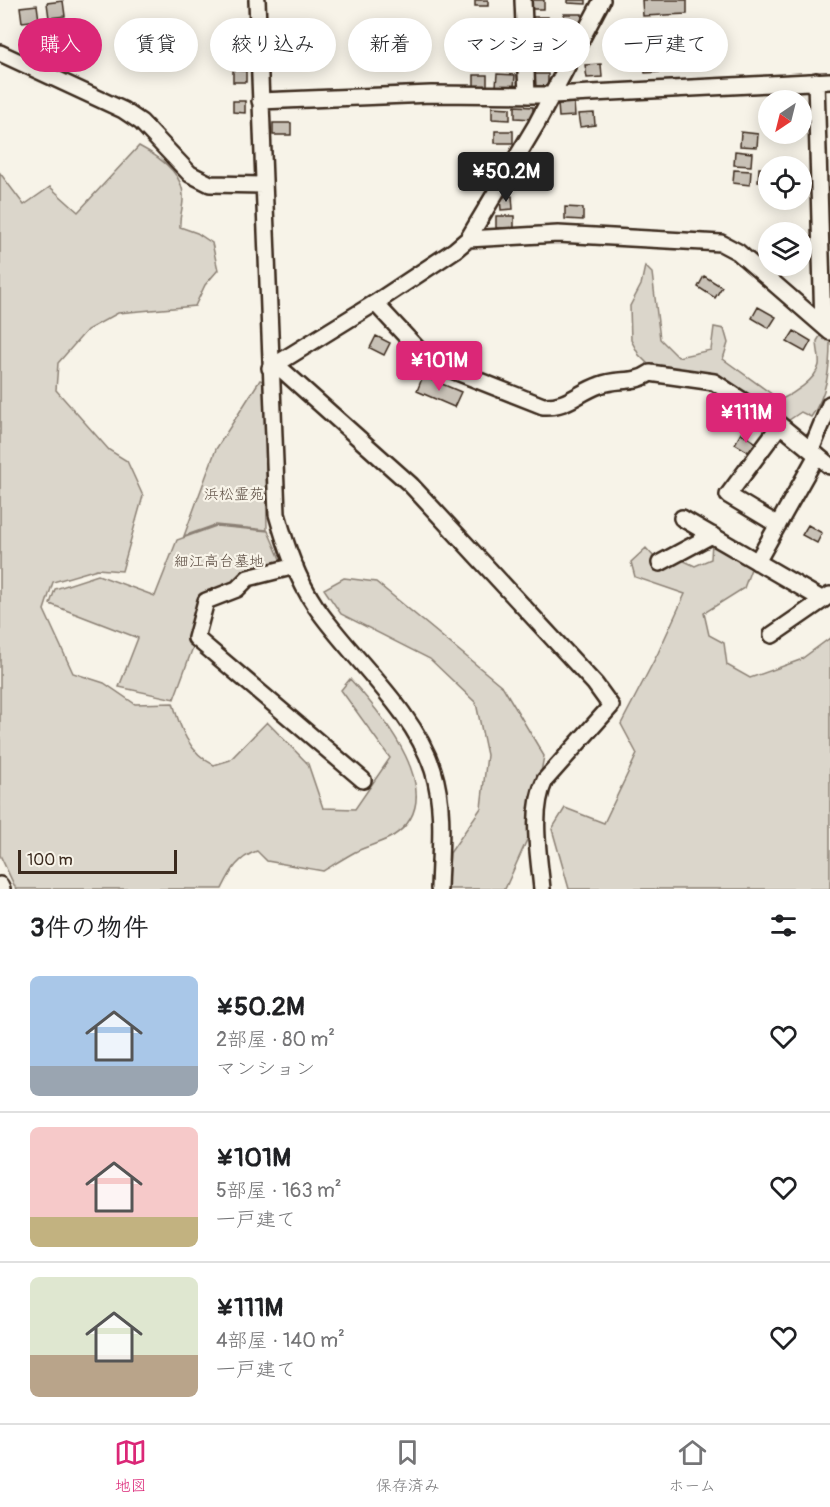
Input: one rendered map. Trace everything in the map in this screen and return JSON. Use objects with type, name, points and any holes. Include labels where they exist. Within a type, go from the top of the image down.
[{"type":"street","points":[[257,0],[277,514],[295,566],[316,606],[407,722],[428,760],[438,792],[439,889]]},
{"type":"street","points":[[523,0],[527,94]]},
{"type":"street","points":[[270,368],[375,303],[468,239],[552,95],[603,0]]},
{"type":"street","points":[[0,53],[123,110],[141,122],[190,174],[210,184],[263,185]]},
{"type":"street","points":[[260,101],[432,94],[552,95],[823,81],[826,328]]},
{"type":"street","points":[[468,239],[558,234],[721,243],[738,252],[826,328]]},
{"type":"street","points":[[375,303],[429,361],[543,406],[558,407],[601,384],[642,379],[650,373],[714,382],[780,425],[830,466]]},
{"type":"street","points":[[270,368],[280,368],[411,485],[595,684],[611,706],[544,780],[539,791],[537,847],[542,889]]},
{"type":"street","points":[[757,562],[814,453],[830,404]]},
{"type":"street","points":[[778,525],[728,495],[780,425]]},
{"type":"street","points":[[682,518],[757,562],[827,598],[772,635]]},
{"type":"street","points":[[660,563],[712,535]]},
{"type":"street","points":[[295,566],[248,578],[237,589],[206,601],[196,638],[363,780]]},
{"type":"street","points":[[0,885],[2,889]]},
{"type":"green space","points":[[139,146],[162,161],[175,174],[182,190],[180,227],[197,233],[212,243],[218,270],[205,285],[195,306],[118,313],[87,330],[58,363],[56,390],[109,450],[127,461],[143,496],[122,571],[97,569],[53,582],[44,610],[73,673],[104,683],[135,704],[173,703],[182,730],[192,747],[205,760],[214,765],[230,760],[267,722],[308,764],[323,808],[355,809],[390,758],[341,690],[350,679],[378,713],[406,756],[414,779],[416,800],[410,820],[393,836],[355,852],[323,871],[267,861],[257,851],[240,861],[222,889],[16,889],[0,855],[0,173],[24,205],[50,187],[78,212]]},
{"type":"green space","points":[[645,266],[652,273],[660,339],[678,357],[711,350],[714,327],[724,329],[728,343],[723,359],[780,400],[803,386],[817,371],[819,363],[817,341],[822,333],[830,342],[828,371],[821,400],[811,417],[801,412],[783,424],[704,373],[653,369],[639,355],[631,340],[630,306],[641,285]]},
{"type":"green space","name":"浜松霊苑","points":[[260,380],[265,382],[267,530],[215,525],[184,536],[216,449]]},
{"type":"green space","name":"細江高台墓地","points":[[216,526],[268,531],[286,573],[211,598],[174,699],[119,687],[138,638],[50,604],[55,589],[98,575],[155,596],[177,540]]},
{"type":"green space","points":[[712,541],[752,566],[744,588],[704,613],[709,635],[724,643],[727,665],[750,678],[800,660],[830,638],[830,889],[569,889],[552,829],[565,808],[604,823],[637,754],[621,724],[658,653],[685,594],[635,577],[631,562],[646,548],[664,568],[682,560],[695,566],[711,559]]},
{"type":"green space","points":[[344,578],[376,582],[503,687],[544,756],[530,833],[505,889],[447,889],[450,853],[481,808],[487,755],[476,703],[430,659],[341,614],[324,589]]},
{"type":"building","points":[[475,0],[488,0],[488,6],[475,6]]},
{"type":"building","points":[[527,0],[544,0],[544,9],[526,9]]},
{"type":"building","points":[[568,0],[586,0],[586,4],[568,3]]},
{"type":"building","points":[[642,0],[687,0],[687,14],[643,16]]},
{"type":"building","points":[[63,1],[65,16],[49,18],[47,3]]},
{"type":"building","points":[[37,5],[39,18],[21,18],[20,7]]},
{"type":"building","points":[[564,14],[582,14],[582,18],[564,18]]},
{"type":"building","points":[[601,64],[602,77],[587,78],[586,72],[590,72],[590,65]]},
{"type":"building","points":[[233,72],[246,72],[246,82],[233,82]]},
{"type":"building","points":[[497,74],[515,75],[514,87],[496,86]]},
{"type":"building","points":[[530,74],[548,74],[548,86],[530,86]]},
{"type":"building","points":[[474,75],[487,75],[487,87],[474,87]]},
{"type":"building","points":[[233,101],[245,101],[245,113],[233,112]]},
{"type":"building","points":[[574,103],[575,116],[559,117],[558,104]]},
{"type":"building","points":[[515,106],[533,107],[533,119],[515,118]]},
{"type":"building","points":[[492,107],[510,108],[510,120],[492,119]]},
{"type":"building","points":[[594,113],[595,125],[580,127],[578,114]]},
{"type":"building","points":[[273,123],[291,123],[291,135],[273,135]]},
{"type":"building","points":[[495,131],[513,131],[513,143],[495,143]]},
{"type":"building","points":[[741,132],[758,134],[757,147],[740,146]]},
{"type":"building","points":[[735,151],[752,153],[751,166],[734,165]]},
{"type":"building","points":[[476,154],[494,154],[494,166],[476,166]]},
{"type":"building","points":[[734,170],[751,171],[750,185],[733,183]]},
{"type":"building","points":[[512,196],[513,209],[501,210],[500,197]]},
{"type":"building","points":[[565,207],[583,208],[583,220],[565,219]]},
{"type":"building","points":[[496,216],[514,216],[514,228],[496,228]]},
{"type":"building","points":[[704,276],[722,287],[715,298],[698,287]]},
{"type":"building","points":[[758,307],[776,317],[769,328],[752,318]]},
{"type":"building","points":[[794,331],[811,341],[805,352],[787,342]]},
{"type":"building","points":[[376,336],[390,343],[384,355],[370,348]]},
{"type":"building","points":[[423,376],[461,392],[454,407],[417,391]]},
{"type":"building","points":[[741,433],[758,444],[752,454],[735,444]]},
{"type":"building","points":[[808,525],[822,533],[817,543],[802,535]]}]
